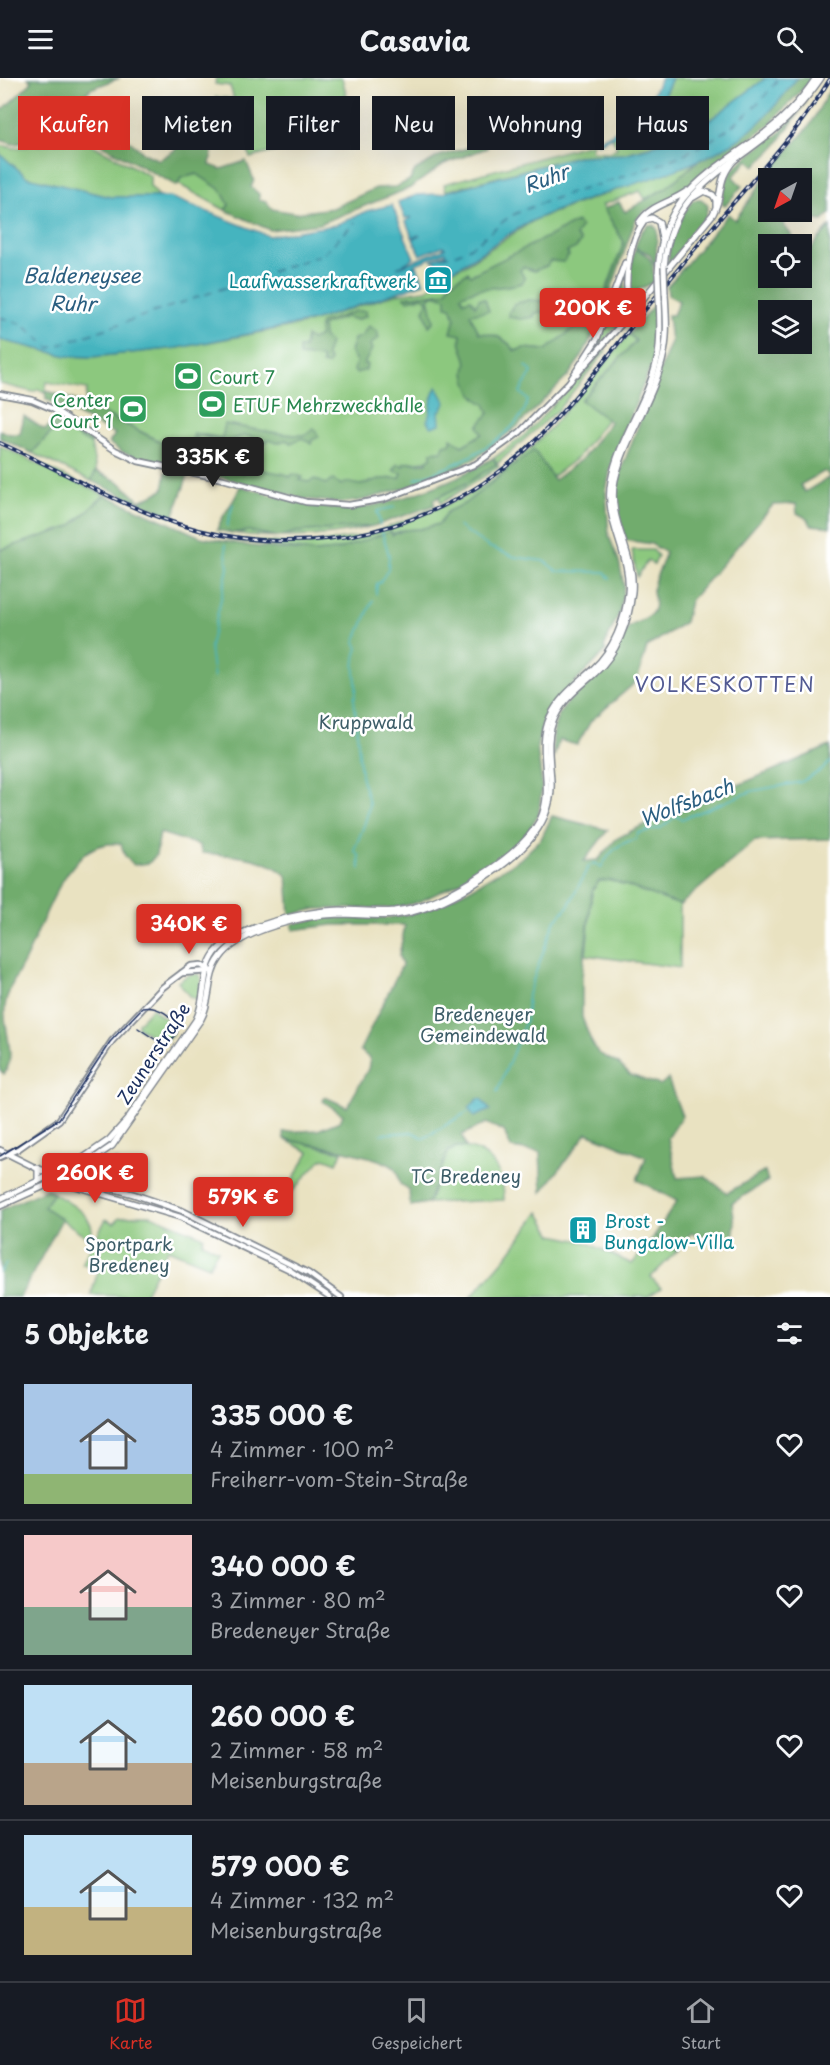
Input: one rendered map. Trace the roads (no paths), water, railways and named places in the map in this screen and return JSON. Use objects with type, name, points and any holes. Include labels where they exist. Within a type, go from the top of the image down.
[{"type":"main road","points":[[570,381],[597,339],[642,217],[652,208],[677,199],[772,127],[799,101],[816,78]]},
{"type":"main road","points":[[0,1157],[60,1119],[115,1038],[150,999],[178,975],[192,970],[208,970],[230,946],[271,927],[327,915],[394,915],[435,904],[461,892],[494,871],[537,831],[547,812],[551,792],[548,744],[554,719],[573,691],[605,663],[619,640],[628,615],[632,594],[632,573],[614,514],[613,493],[621,459],[661,365],[666,335],[664,267],[670,237],[688,201],[706,179],[788,118],[821,78]]},
{"type":"main road","points":[[0,394],[48,406],[114,450],[138,461],[223,479],[306,502],[349,505],[384,499],[476,464],[520,432],[632,312],[716,208],[722,178],[735,159]]},
{"type":"main road","points":[[662,239],[678,207],[693,186]]},
{"type":"main road","points":[[688,201],[704,191],[713,195],[716,208]]},
{"type":"main road","points":[[208,970],[217,950],[228,941],[277,922],[326,911],[394,911],[433,900],[487,871],[519,846],[534,829],[545,800],[543,740],[550,717],[562,698],[594,669],[609,650],[627,602],[628,575],[610,515],[609,493],[618,458],[656,364],[660,337],[658,274],[662,228],[658,221],[652,218],[645,220],[625,279],[627,302],[632,312]]},
{"type":"main road","name":"Zeunerstraße","points":[[106,1147],[135,1116],[201,1019],[207,1005],[208,970]]},
{"type":"main road","points":[[64,1176],[97,1158],[106,1147]]},
{"type":"main road","points":[[0,1206],[106,1147]]},
{"type":"main road","points":[[0,1150],[56,1176],[180,1217],[288,1269],[330,1297]]},
{"type":"main road","points":[[97,1158],[95,1167],[102,1183],[107,1188]]},
{"type":"main road","points":[[38,1168],[49,1176]]},
{"type":"main road","points":[[38,1168],[38,1181]]},
{"type":"main road","points":[[0,1199],[49,1176],[64,1176],[107,1188],[183,1211],[308,1274],[341,1297]]},
{"type":"water","points":[[661,78],[672,78],[664,96],[651,96]]},
{"type":"water","name":"Baldeneysee","points":[[766,78],[797,78],[760,122],[733,143],[710,155],[661,175],[536,219],[442,275],[436,262],[432,260],[446,254],[445,252],[416,264],[413,267],[417,266],[424,283],[313,321],[178,348],[92,357],[67,356],[0,340],[0,154],[27,177],[110,197],[170,197],[269,236],[335,225],[370,210],[392,205],[414,258],[397,268],[445,248],[443,246],[420,255],[413,239],[420,235],[412,237],[406,221],[412,217],[405,218],[398,202],[417,195],[439,194],[577,156],[623,154],[638,150],[709,150],[709,120]]},
{"type":"water","points":[[616,131],[616,136],[604,141],[604,137]]},
{"type":"water","points":[[437,387],[446,403],[439,412],[440,424],[431,427],[427,421],[433,394]]},
{"type":"water","points":[[481,1099],[490,1110],[474,1117],[469,1108]]},
{"type":"waterway","points":[[415,479],[464,460],[498,439],[512,427],[522,414],[528,400],[520,392],[532,372],[526,366]]},
{"type":"waterway","points":[[227,526],[233,504]]},
{"type":"waterway","points":[[380,525],[377,511],[395,507]]},
{"type":"waterway","points":[[458,526],[489,547],[515,557],[544,561],[557,571],[605,572],[610,579]]},
{"type":"waterway","points":[[376,594],[377,583],[380,583],[388,569],[389,555],[382,532]]},
{"type":"waterway","points":[[214,678],[210,647],[228,568],[225,545]]},
{"type":"waterway","points":[[360,869],[359,856],[354,850],[369,806],[361,774],[354,699],[356,693],[355,663],[358,648],[355,642],[373,600]]},
{"type":"waterway","name":"Wolfsbach","points":[[497,1092],[526,1020],[528,994],[554,922],[569,905],[588,867],[594,863],[601,867],[620,845],[636,839],[638,833],[661,828],[676,816],[682,819],[752,791],[801,782],[822,770],[830,762]]},
{"type":"waterway","name":"Wolfsbach","points":[[381,1134],[412,1132],[424,1138],[469,1111]]},
{"type":"waterway","points":[[0,1272],[6,1264]]},
{"type":"tram line","points":[[0,1156],[59,1119],[110,1042],[142,1008],[154,1008],[165,1013],[173,1021],[177,1032],[171,1042],[162,1044],[138,1028]]},
{"type":"railway","points":[[0,443],[132,507],[178,524],[226,536],[274,541],[322,539],[370,532],[416,518],[460,497],[501,471],[538,438],[581,390],[694,250],[788,139],[830,79]]},
{"type":"place","name":"Laufwasserkraftwerk","points":[[438,280]]},
{"type":"place","name":"Court 7","points":[[188,376]]},
{"type":"place","name":"ETUF Mehrzweckhalle","points":[[212,404]]},
{"type":"place","name":"Center Court 1","points":[[133,409]]},
{"type":"place","name":"Brost - Bungalow-Villa","points":[[583,1230]]},
{"type":"district","name":"VOLKESKOTTEN","points":[[725,684]]},
{"type":"water label","name":"Ruhr","points":[[546,178]]},
{"type":"water label","name":"Ruhr","points":[[73,303]]},
{"type":"park label","name":"Kruppwald","points":[[366,721]]},
{"type":"park label","name":"Bredeneyer Gemeindewald","points":[[483,1023]]},
{"type":"park label","name":"TC Bredeney","points":[[466,1175]]},
{"type":"park label","name":"Sportpark Bredeney","points":[[129,1253]]}]
